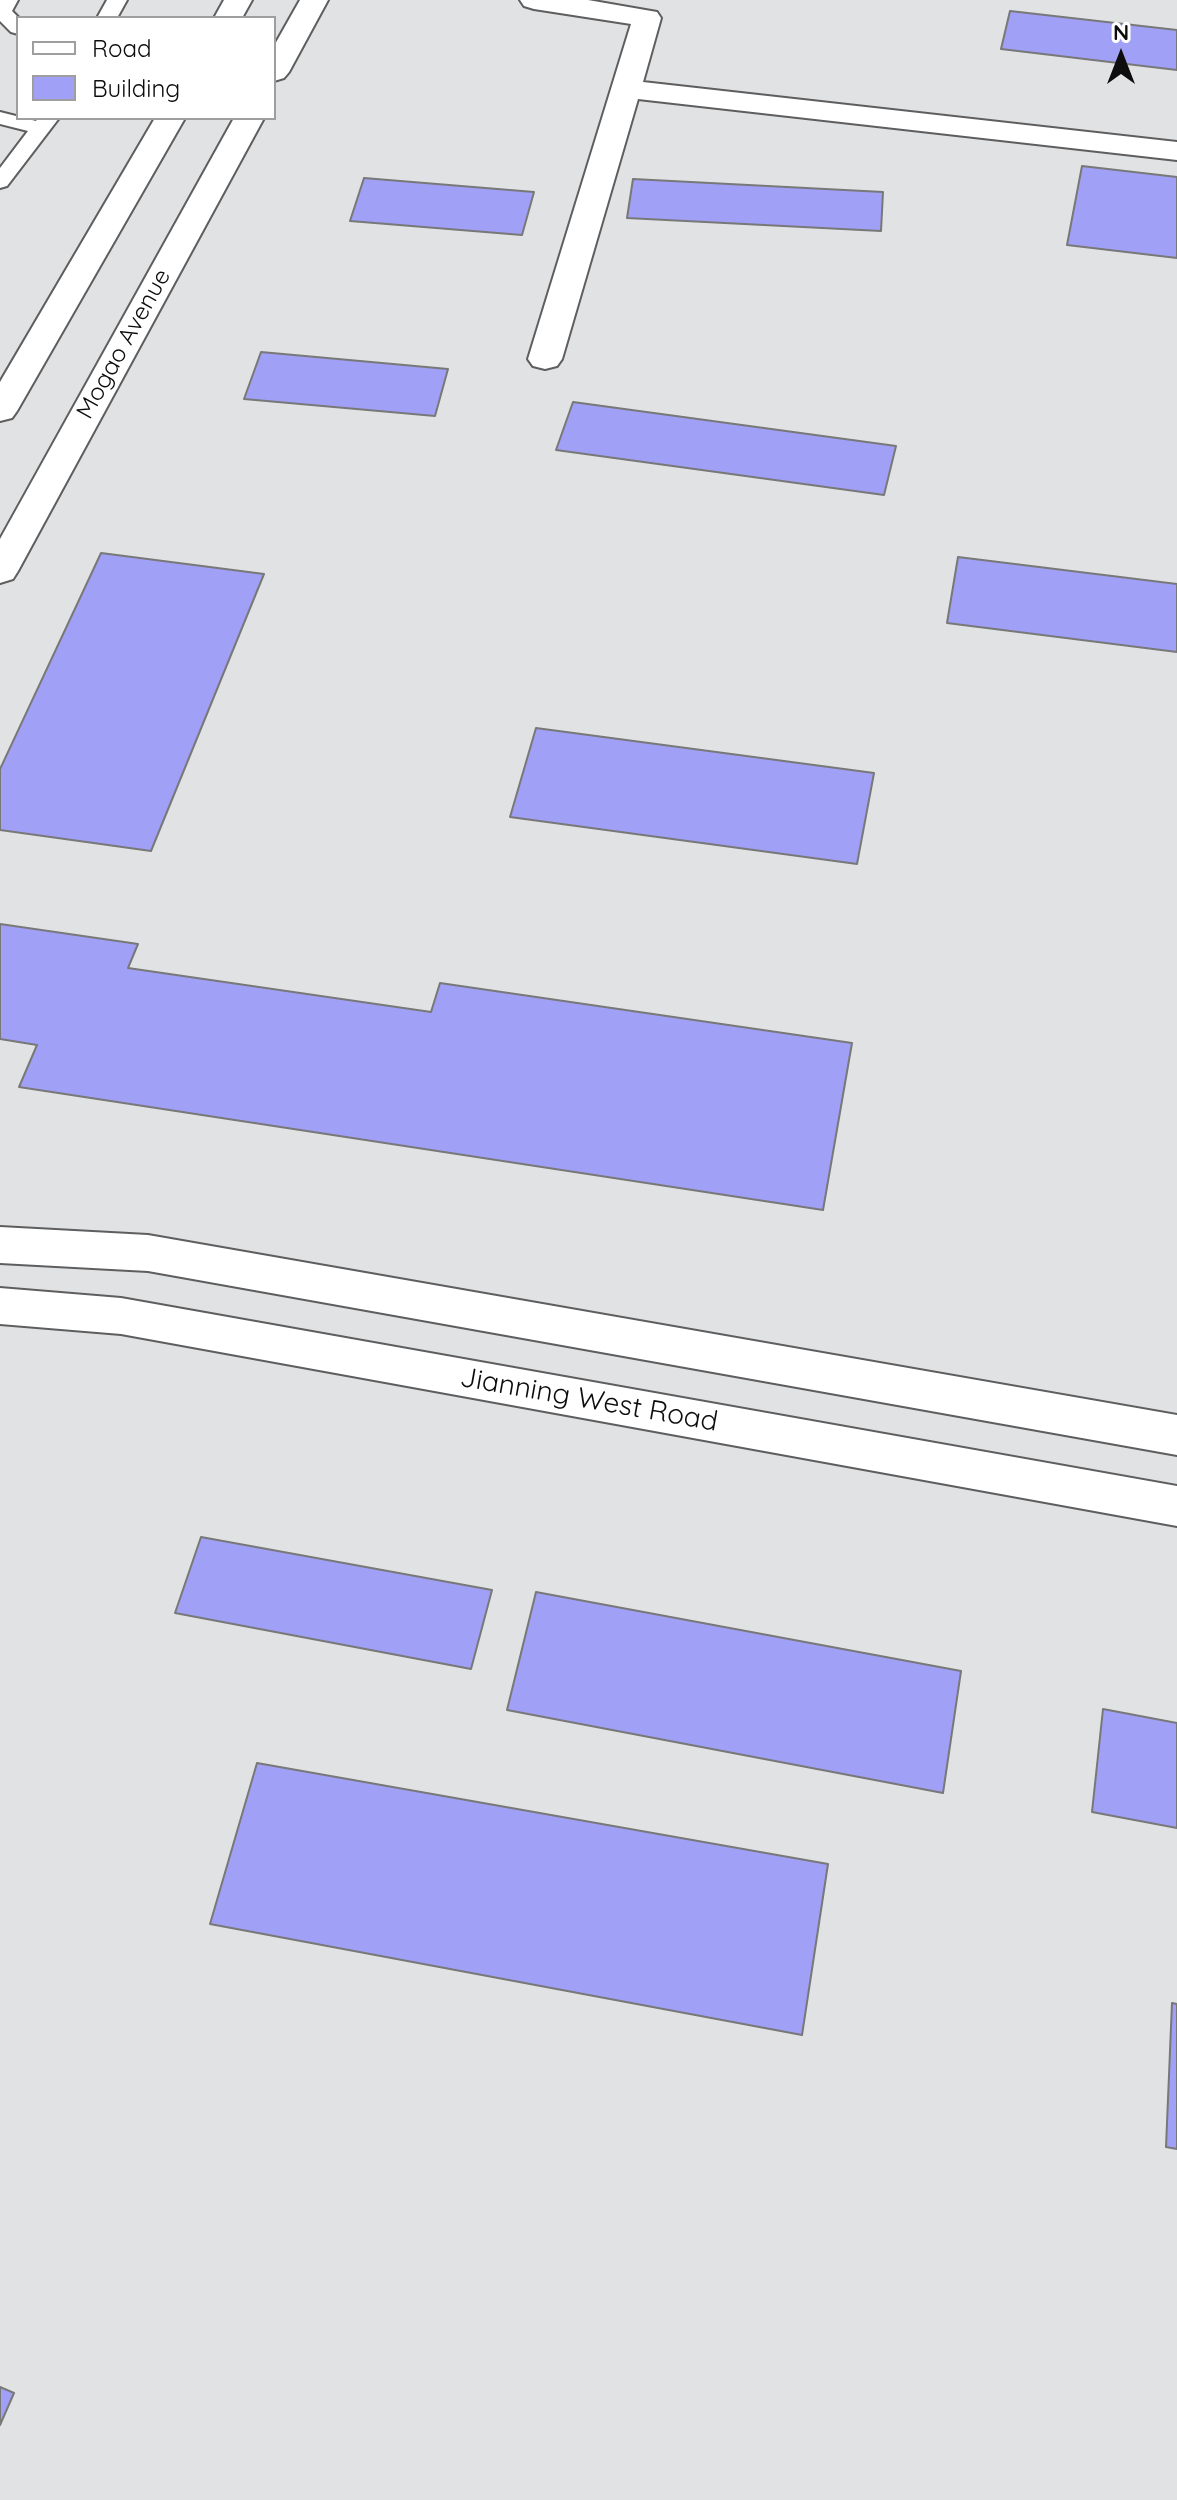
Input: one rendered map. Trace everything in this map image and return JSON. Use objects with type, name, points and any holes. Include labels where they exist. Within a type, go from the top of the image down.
[{"type":"main road","points":[[276,68],[314,0]]},
{"type":"main road","points":[[534,0],[647,18],[545,359]]},
{"type":"main road","points":[[626,89],[1177,151]]},
{"type":"main road","points":[[0,411],[169,120]]},
{"type":"main road","name":"Mogao Avenue","points":[[0,571],[248,120]]},
{"type":"main road","points":[[0,1245],[148,1253],[1177,1435]]},
{"type":"main road","name":"Jianning West Road","points":[[0,1306],[121,1316],[1177,1506]]},
{"type":"lane","points":[[8,0],[2,12],[16,26]]},
{"type":"lane","points":[[18,120],[46,123]]},
{"type":"lane","points":[[0,182],[46,123]]},
{"type":"building","points":[[1010,11],[1177,30],[1177,70],[1001,49]]},
{"type":"building","points":[[1082,166],[1177,177],[1177,258],[1067,245]]},
{"type":"building","points":[[364,178],[534,192],[522,235],[350,221]]},
{"type":"building","points":[[633,179],[883,192],[881,231],[627,218]]},
{"type":"building","points":[[261,352],[448,369],[435,416],[244,399]]},
{"type":"building","points":[[573,402],[896,446],[884,495],[556,450]]},
{"type":"building","points":[[101,553],[264,574],[151,851],[0,830],[0,769]]},
{"type":"building","points":[[958,557],[1177,584],[1177,652],[947,623]]},
{"type":"building","points":[[536,728],[874,773],[857,864],[510,817]]},
{"type":"building","points":[[0,924],[138,944],[128,968],[431,1012],[440,983],[852,1043],[823,1210],[19,1087],[37,1045],[0,1039]]},
{"type":"building","points":[[201,1537],[492,1590],[471,1669],[175,1613]]},
{"type":"building","points":[[536,1592],[961,1671],[943,1793],[507,1710]]},
{"type":"building","points":[[1103,1709],[1177,1723],[1177,1828],[1092,1812]]},
{"type":"building","points":[[257,1763],[828,1864],[802,2035],[210,1924]]},
{"type":"building","points":[[1172,2003],[1177,2004],[1177,2149],[1166,2147]]},
{"type":"building","points":[[0,2387],[14,2393],[0,2425]]}]
